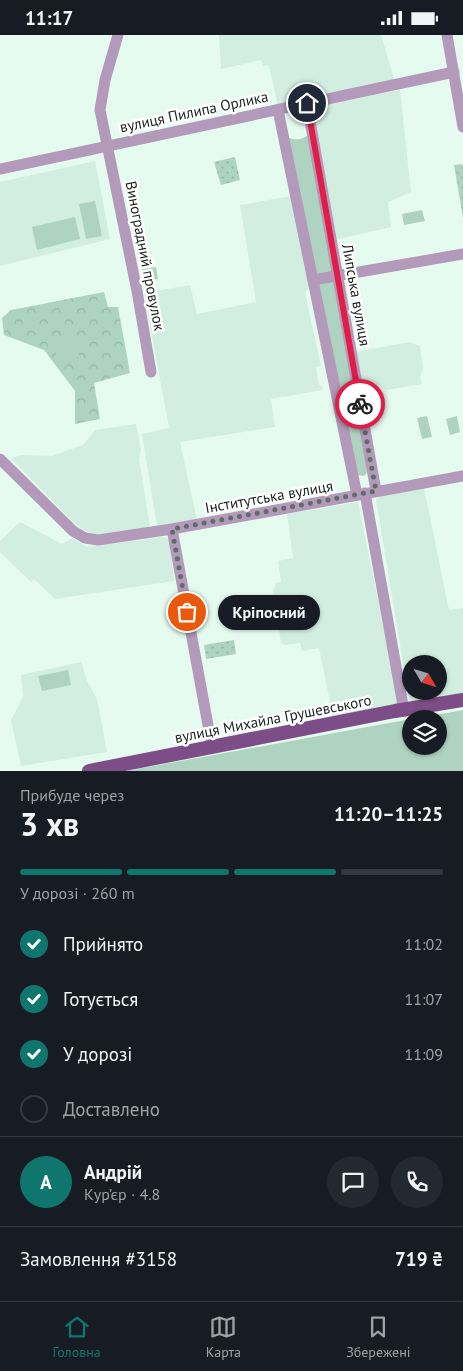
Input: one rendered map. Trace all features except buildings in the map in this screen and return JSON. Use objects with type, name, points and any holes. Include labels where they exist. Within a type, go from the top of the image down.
[{"type":"main road","name":"вулиця Михайла Грушевського","points":[[409,710],[463,700]]},
{"type":"main road","name":"вулиця Михайла Грушевського","points":[[89,771],[402,711]]},
{"type":"street","name":"Виноградний провулок","points":[[118,35],[105,80],[100,110],[137,291],[151,372]]},
{"type":"street","points":[[447,35],[463,127]]},
{"type":"street","name":"вулиця Пилипа Орлика","points":[[0,169],[454,72]]},
{"type":"street","name":"Липська вулиця","points":[[307,103],[337,276],[366,493],[404,710]]},
{"type":"street","name":"Липська вулиця","points":[[278,110],[313,280],[366,493]]},
{"type":"street","points":[[313,280],[463,254]]},
{"type":"street","name":"Інститутська вулиця","points":[[0,459],[61,521],[80,535],[98,540],[172,529],[463,476]]},
{"type":"street","points":[[172,529],[212,747]]},
{"type":"shaded area","points":[[219,35],[381,35],[395,82],[278,107],[269,65],[263,66],[261,60],[221,69]]},
{"type":"shaded area","points":[[400,90],[411,192],[388,202],[391,227],[334,240],[312,109],[315,106]]},
{"type":"shaded area","points":[[95,161],[110,239],[0,266],[0,182]]},
{"type":"shaded area","points":[[291,196],[310,286],[305,293],[321,366],[316,367],[319,385],[322,386],[323,390],[271,399],[275,427],[180,442],[197,520],[157,526],[142,434],[169,428],[144,293],[190,285],[197,314],[256,302],[240,205]]},
{"type":"shaded area","points":[[410,342],[420,346],[423,369],[420,377],[422,384],[386,390],[380,385],[361,388],[355,352]]},
{"type":"shaded area","points":[[136,424],[141,450],[139,459],[150,527],[93,535],[71,520],[11,458],[22,455],[52,456],[83,445],[95,430]]},
{"type":"shaded area","points":[[424,488],[449,610],[463,608],[463,693],[448,696],[448,655],[402,655],[402,657],[376,500],[381,496]]},
{"type":"shaded area","points":[[358,502],[399,703],[398,705],[333,717],[319,648],[302,651],[300,643],[285,645],[281,643],[273,591],[276,583],[281,582],[278,561],[293,558],[287,514]]},
{"type":"shaded area","points":[[20,522],[62,544],[72,538],[87,547],[167,538],[170,544],[174,581],[55,599],[34,579],[31,582],[0,552],[0,541]]},
{"type":"shaded area","points":[[81,662],[87,681],[97,699],[107,752],[21,766],[11,720],[23,697],[21,675]]},
{"type":"green space","points":[[310,133],[369,470],[364,476],[355,475],[287,137],[299,139]]},
{"type":"green space","points":[[235,157],[240,180],[221,185],[214,162]]},
{"type":"green space","points":[[462,164],[463,167],[463,218],[454,165]]},
{"type":"green space","points":[[95,201],[102,236],[86,239],[79,204]]},
{"type":"green space","points":[[422,210],[425,221],[404,225],[402,214]]},
{"type":"green space","points":[[75,217],[80,239],[37,250],[32,227]]},
{"type":"green space","points":[[156,267],[158,279],[144,281],[142,269]]},
{"type":"green space","points":[[104,292],[108,307],[118,307],[130,373],[94,383],[100,419],[75,424],[75,391],[44,350],[4,335],[2,318],[11,310]]},
{"type":"green space","points":[[72,338],[80,356],[61,365],[53,347]]},
{"type":"green space","points":[[427,416],[432,437],[422,439],[417,418]]},
{"type":"green space","points":[[457,416],[460,432],[450,435],[446,419]]},
{"type":"green space","points":[[234,640],[236,654],[206,659],[204,645]]},
{"type":"green space","points":[[68,670],[71,685],[42,691],[38,676]]},
{"type":"green space","points":[[463,710],[463,771],[126,771],[402,721],[402,755],[447,755],[447,713]]},
{"type":"way so far","points":[[187,612],[172,529],[376,491],[360,404]]},
{"type":"place","name":"Кріпосний","points":[[187,612]]},
{"type":"route","points":[[307,103],[360,404]]}]
